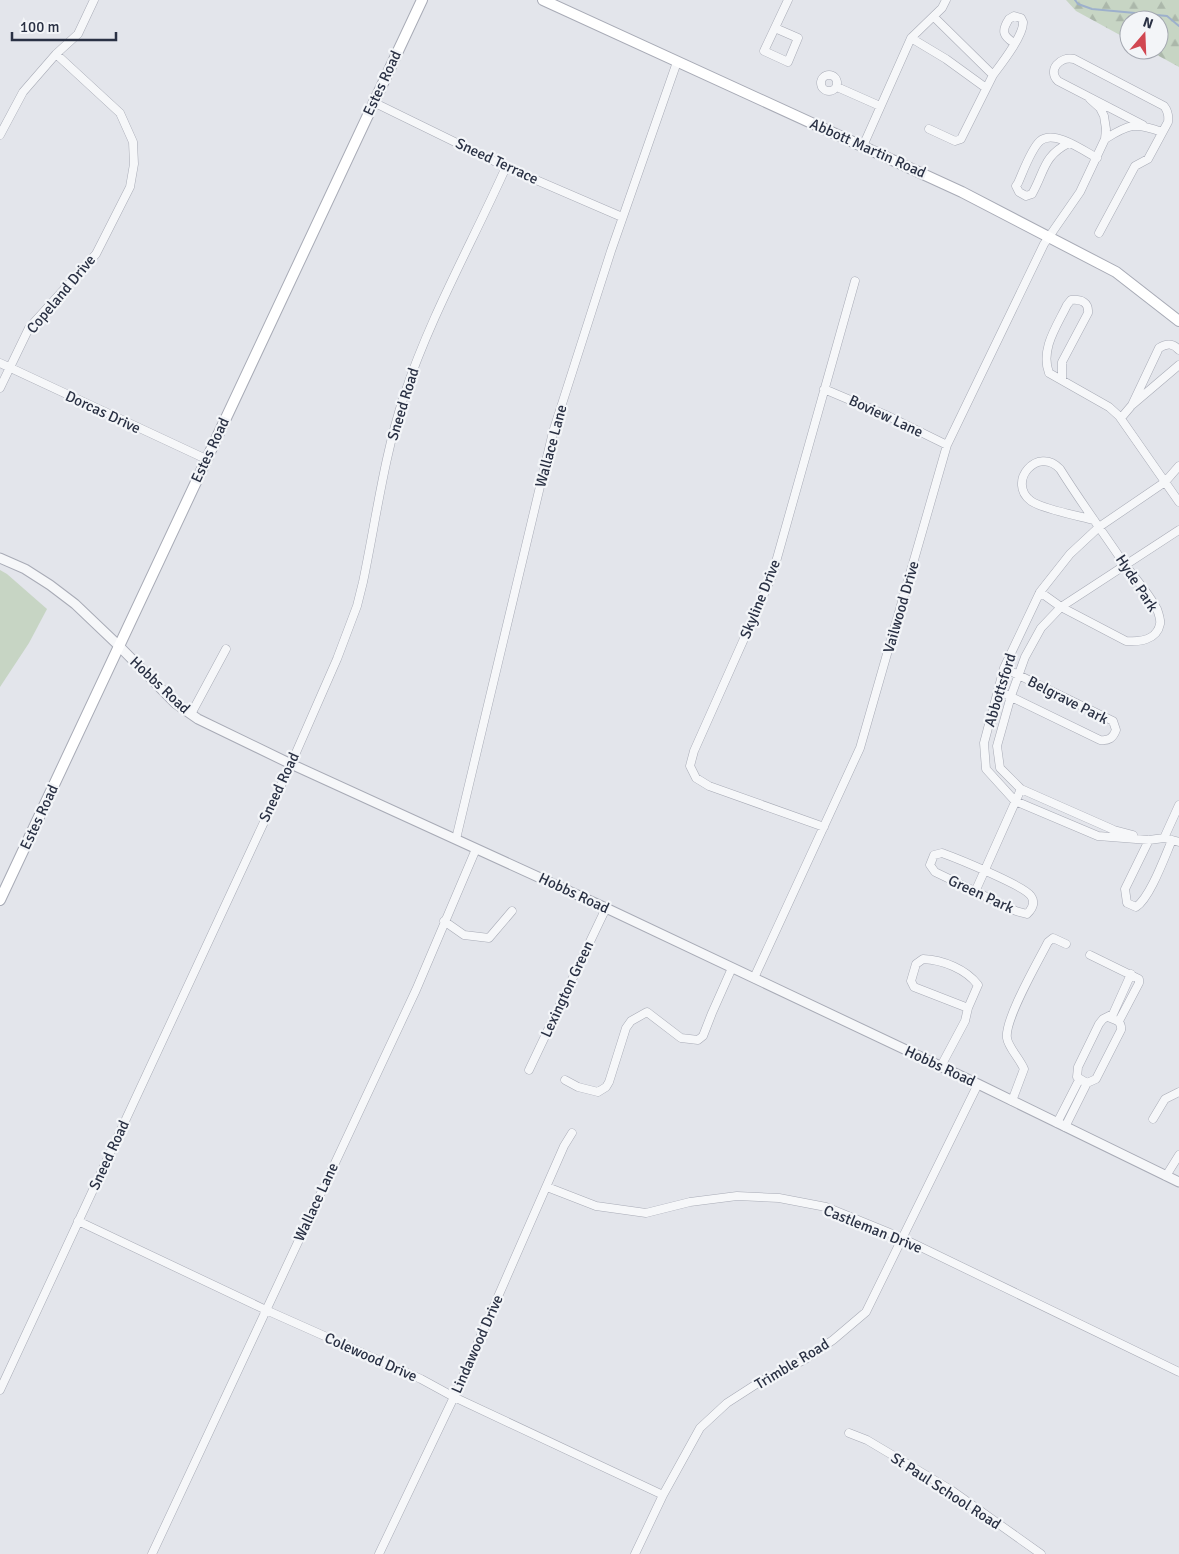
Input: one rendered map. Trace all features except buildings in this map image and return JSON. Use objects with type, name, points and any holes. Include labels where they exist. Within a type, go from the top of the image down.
[{"type":"main road","name":"Estes Road","points":[[0,900],[422,0]]},
{"type":"main road","name":"Abbott Martin Road","points":[[544,0],[962,192],[1116,272],[1179,320]]},
{"type":"street","points":[[0,135],[23,92],[56,54],[78,34],[94,0]]},
{"type":"street","points":[[775,28],[798,38],[788,62],[764,51],[788,0]]},
{"type":"street","points":[[863,146],[912,38],[934,17],[946,0]]},
{"type":"street","points":[[934,17],[994,75]]},
{"type":"street","points":[[912,38],[946,59],[986,88]]},
{"type":"street","points":[[929,129],[955,141],[961,139],[986,88],[1014,43]]},
{"type":"street","name":"Copeland Drive","points":[[0,388],[28,328],[96,254],[130,188],[134,164],[133,142],[120,113],[56,54]]},
{"type":"street","points":[[1099,233],[1135,166],[1148,159],[1168,122],[1169,116],[1164,106],[1074,60],[1066,58],[1060,60],[1054,69],[1055,78],[1063,85],[1143,125],[1162,132]]},
{"type":"street","name":"Wallace Lane","points":[[456,839],[553,432],[622,217],[677,62]]},
{"type":"street","points":[[837,87],[880,106]]},
{"type":"street","points":[[1090,99],[1100,108],[1104,116],[1105,140]]},
{"type":"street","name":"Sneed Terrace","points":[[373,102],[506,167],[622,217]]},
{"type":"street","points":[[1105,140],[1121,129],[1143,125]]},
{"type":"street","points":[[1069,143],[1053,152],[1050,156],[1032,194],[1026,196],[1018,192],[1016,186],[1035,149],[1042,140],[1050,136],[1069,143],[1097,158]]},
{"type":"street","name":"Vailwood Drive","points":[[754,978],[860,748],[947,445],[1044,244],[1080,192],[1105,140]]},
{"type":"street","points":[[1035,149],[1050,156]]},
{"type":"street","name":"Sneed Road","points":[[0,1390],[291,764],[337,659],[364,582],[394,430],[415,365],[441,304],[506,167]]},
{"type":"street","name":"Skyline Drive","points":[[824,827],[709,786],[696,778],[690,766],[694,751],[772,576],[855,281]]},
{"type":"street","points":[[1062,379],[1062,362],[1088,313],[1086,302],[1081,300],[1071,300],[1067,304],[1048,345],[1045,358],[1049,373],[1109,407],[1121,418],[1179,502]]},
{"type":"street","points":[[1132,405],[1159,348],[1170,344],[1176,346],[1179,350]]},
{"type":"street","points":[[1045,358],[1062,362]]},
{"type":"street","name":"Dorcas Drive","points":[[0,363],[206,459]]},
{"type":"street","points":[[1121,418],[1132,405],[1179,365]]},
{"type":"street","name":"Boview Lane","points":[[824,389],[888,416],[947,445]]},
{"type":"street","name":"Hyde Park","points":[[1040,592],[1061,607],[1126,641],[1136,642],[1151,637],[1158,629],[1160,622],[1157,610],[1126,565],[1056,466],[1040,462],[1034,464],[1025,472],[1022,482],[1024,493],[1032,502],[1096,523]]},
{"type":"street","name":"Abbottsford","points":[[1172,840],[1098,836],[1015,801],[986,769],[984,743],[1004,668],[1040,592],[1096,523],[1165,482],[1179,466]]},
{"type":"street","name":"Abbottsford","points":[[1149,840],[1114,830],[1021,789],[1000,768],[997,746],[1018,675],[1025,657],[1041,628],[1061,607],[1179,530]]},
{"type":"street","name":"Hobbs Road","points":[[0,558],[25,569],[75,604],[175,703],[190,714],[291,764],[606,908],[941,1066],[1179,1182]]},
{"type":"street","points":[[190,714],[226,649]]},
{"type":"street","name":"Belgrave Park","points":[[999,691],[1100,740],[1106,741],[1111,739],[1116,730],[1113,721],[1004,668]]},
{"type":"street","points":[[975,892],[1021,789]]},
{"type":"street","points":[[1149,840],[1125,890],[1127,903],[1136,907],[1140,904],[1156,876],[1172,840],[1179,805]]},
{"type":"street","name":"Wallace Lane","points":[[152,1554],[416,990],[476,849]]},
{"type":"street","name":"Green Park","points":[[942,854],[984,870],[1032,896],[1033,904],[1031,910],[1027,914],[1016,911],[935,872],[930,865],[934,855],[942,854]]},
{"type":"street","name":"Lexington Green","points":[[529,1070],[606,908]]},
{"type":"street","points":[[444,921],[464,935],[489,938],[512,911]]},
{"type":"street","points":[[1012,1100],[1024,1069],[1007,1039],[1008,1027],[1014,1010],[1048,942],[1054,938],[1066,944]]},
{"type":"street","points":[[1090,955],[1139,978],[1139,983],[1119,1022]]},
{"type":"street","points":[[941,1066],[965,1021],[968,1008],[978,985],[972,977],[953,966],[931,959],[923,959],[916,964],[911,980],[914,987],[968,1008]]},
{"type":"street","points":[[565,1080],[578,1087],[598,1092],[606,1087],[626,1028],[631,1021],[647,1012],[681,1038],[698,1040],[703,1036],[732,968]]},
{"type":"street","points":[[1083,1081],[1076,1073],[1078,1067],[1099,1024],[1103,1019],[1112,1014],[1131,974]]},
{"type":"street","points":[[1083,1081],[1096,1079],[1121,1030],[1119,1022],[1108,1017]]},
{"type":"street","points":[[1061,1125],[1083,1081]]},
{"type":"street","name":"Trimble Road","points":[[635,1554],[663,1495],[700,1428],[727,1404],[758,1383],[804,1360],[840,1335],[866,1312],[978,1084]]},
{"type":"street","points":[[1153,1119],[1165,1099],[1179,1092]]},
{"type":"street","name":"Lindawood Drive","points":[[379,1554],[454,1397],[564,1146],[572,1133]]},
{"type":"street","points":[[1166,1176],[1179,1155]]},
{"type":"street","name":"Castleman Drive","points":[[547,1187],[596,1206],[646,1213],[690,1202],[737,1196],[779,1198],[826,1207],[902,1238],[1179,1372]]},
{"type":"street","name":"Colewood Drive","points":[[78,1221],[266,1310],[421,1379],[454,1397],[663,1495]]},
{"type":"street","name":"St Paul School Road","points":[[849,1432],[867,1440],[951,1490],[1041,1554]]},
{"type":"green space","points":[[1066,0],[1179,0],[1179,67],[1166,60],[1169,60],[1169,10],[1119,10],[1119,35],[1076,11]]},
{"type":"green space","points":[[0,570],[47,609],[29,643],[0,687]]},
{"type":"waterway","points":[[1075,0],[1078,4],[1092,9],[1167,16],[1179,26]]}]
